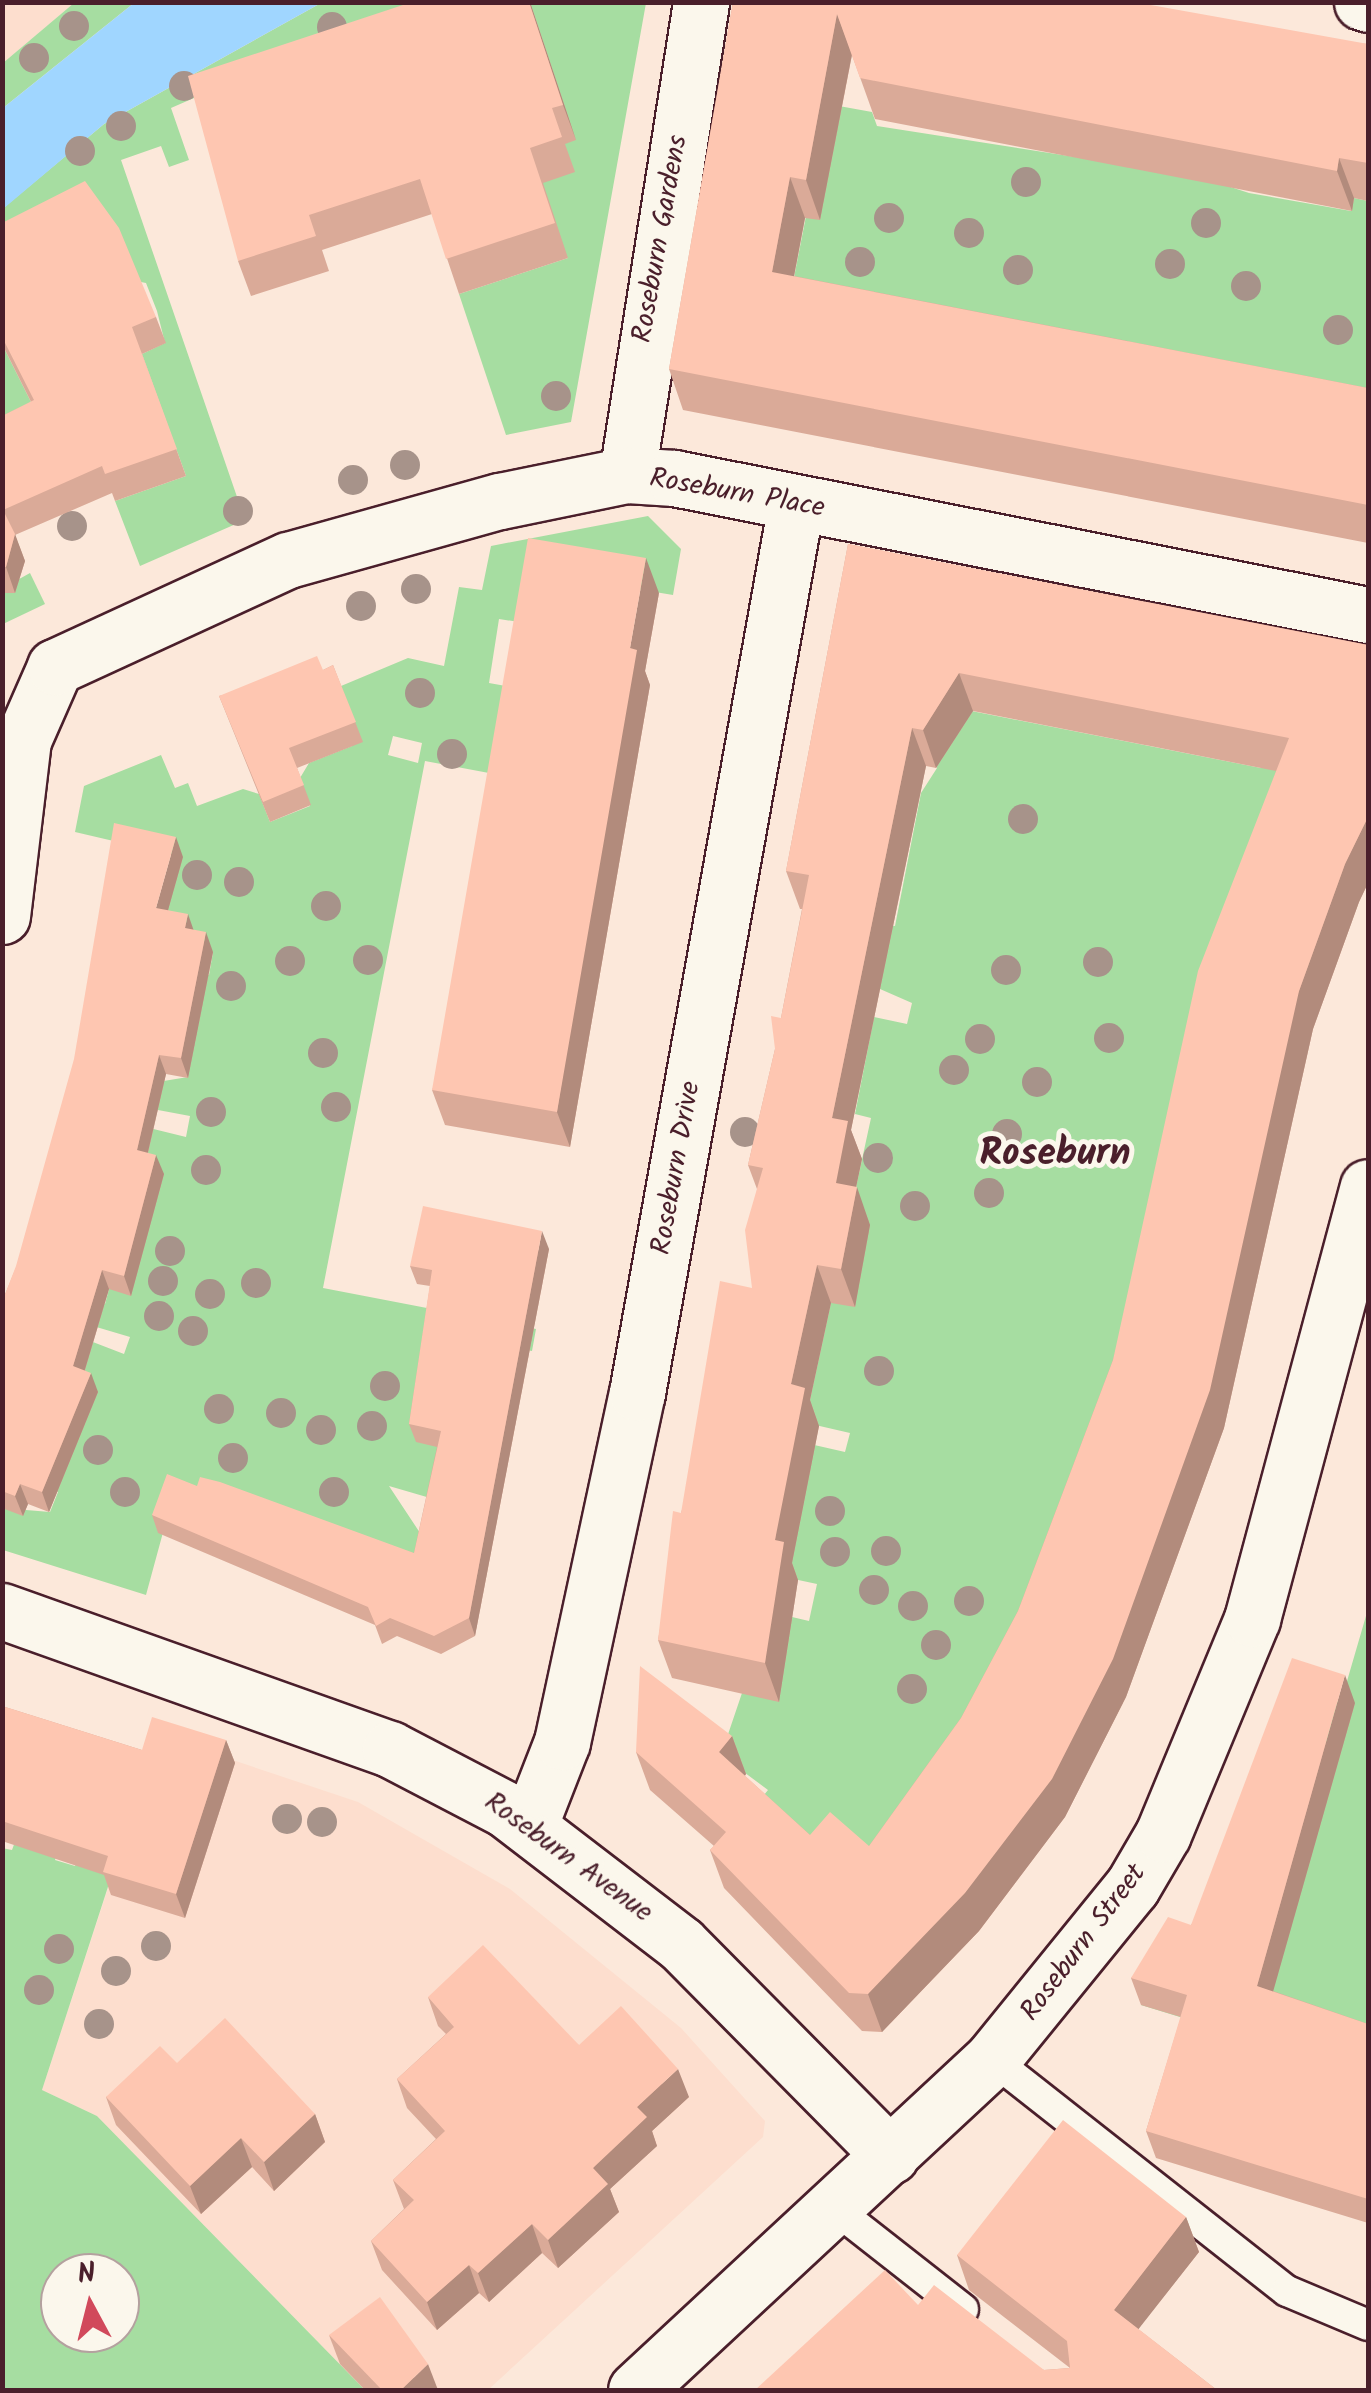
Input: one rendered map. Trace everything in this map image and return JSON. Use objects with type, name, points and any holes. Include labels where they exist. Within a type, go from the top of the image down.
[{"type":"street","name":"Roseburn Gardens","points":[[627,475],[701,2]]},
{"type":"street","name":"Roseburn Place","points":[[2,916],[32,706],[48,676],[77,653],[288,560],[414,520],[627,475],[1368,615]]},
{"type":"street","name":"Roseburn Drive","points":[[530,1824],[562,1742],[636,1393],[796,504]]},
{"type":"street","name":"Roseburn Street","points":[[636,2390],[992,2059],[1132,1887],[1222,1702],[1368,1187]]},
{"type":"street","name":"Roseburn Avenue","points":[[2,1612],[423,1762],[530,1824],[681,1944],[892,2156]]},
{"type":"lane","points":[[992,2059],[1288,2291],[1368,2326]]},
{"type":"lane","points":[[834,2208],[990,2330]]},
{"type":"shaded area","points":[[3,3],[74,3],[3,63]]},
{"type":"shaded area","points":[[158,1735],[358,1802],[510,1889],[681,2028],[765,2121],[763,2137],[488,2390],[365,2390],[97,2116],[42,2090]]},
{"type":"green space","points":[[74,3],[134,3],[3,108],[3,63]]},
{"type":"green space","points":[[321,3],[413,3],[171,108],[189,160],[169,167],[161,146],[121,160],[245,520],[140,566],[115,501],[186,476],[142,354],[165,343],[157,311],[146,283],[3,255],[2,209],[104,124]]},
{"type":"green space","points":[[530,3],[646,3],[571,422],[506,435],[459,294],[568,258],[523,205],[565,143]]},
{"type":"green space","points":[[828,104],[872,112],[877,126],[1197,176],[1249,193],[1351,211],[1354,198],[1368,201],[1368,426],[787,313]]},
{"type":"green space","points":[[2,344],[32,404],[2,473]]},
{"type":"green space","points":[[648,516],[681,549],[673,595],[541,573],[532,624],[499,619],[489,683],[533,691],[505,776],[425,761],[323,1288],[536,1329],[532,1351],[462,1337],[437,1500],[389,1486],[428,1545],[426,1578],[174,1492],[146,1595],[3,1550],[2,1508],[50,1512],[58,1492],[27,1480],[85,1371],[49,1356],[15,1312],[124,1354],[130,1337],[56,1315],[69,1294],[105,1304],[109,1289],[72,1109],[186,1137],[190,1116],[78,1095],[188,1077],[175,969],[209,975],[213,952],[153,926],[182,857],[75,832],[84,786],[161,755],[175,788],[188,783],[197,806],[243,789],[259,794],[270,822],[310,806],[300,778],[309,763],[352,746],[341,686],[408,658],[444,666],[459,587],[482,590],[491,546]],"holes":[[[393,736],[422,743],[418,763],[388,755]]]},
{"type":"green space","points":[[30,573],[45,604],[3,624],[3,588]]},
{"type":"green space","points":[[926,702],[1261,768],[1310,759],[1032,1649],[878,1879],[753,1809],[768,1790],[721,1755],[742,1693],[792,1617],[809,1621],[817,1584],[761,1572],[788,1439],[845,1452],[850,1433],[811,1424],[809,1404],[871,1118],[855,1114],[874,1017],[907,1024],[912,1003],[880,989],[874,923],[895,926],[921,793],[937,768]]},
{"type":"green space","points":[[1368,1609],[1368,2075],[1141,2005],[1201,1952],[1345,1688]]},
{"type":"green space","points":[[144,1776],[42,2090],[97,2116],[365,2390],[3,2390],[2,1848],[12,1850],[25,1814],[66,1829],[55,1860],[75,1866],[84,1843]]},
{"type":"water","points":[[134,3],[321,3],[104,124],[3,209],[3,108]]},
{"type":"building","points":[[412,2],[529,2],[563,105],[552,108],[562,137],[530,148],[555,223],[446,259],[420,179],[309,215],[316,236],[238,261],[188,76]]},
{"type":"building","points":[[733,2],[1134,2],[1368,44],[1368,163],[1339,158],[1337,171],[860,78],[837,14],[806,180],[790,177],[772,272],[1368,388],[1368,505],[669,369]]},
{"type":"building","points":[[85,181],[119,228],[156,317],[132,327],[177,449],[105,474],[102,466],[3,510],[15,534],[6,567],[2,567],[2,416],[34,400],[2,337],[2,223]]},
{"type":"building","points":[[528,538],[646,558],[630,648],[637,650],[557,1112],[432,1090]]},
{"type":"building","points":[[848,544],[1368,645],[1368,817],[1345,864],[1299,991],[1210,1390],[1113,1659],[1052,1779],[965,1893],[868,1994],[849,1993],[710,1850],[726,1832],[636,1752],[640,1666],[732,1736],[719,1752],[810,1835],[830,1812],[869,1846],[961,1718],[1018,1611],[1113,1360],[1198,971],[1289,738],[959,673],[923,730],[912,728],[832,1118],[848,1121],[836,1183],[857,1187],[841,1269],[817,1265],[791,1384],[805,1388],[775,1540],[784,1542],[765,1663],[658,1640],[673,1511],[681,1513],[720,1281],[752,1288],[745,1230],[763,1168],[748,1165],[775,1049],[771,1016],[781,1018],[809,875],[786,871]]},
{"type":"building","points":[[317,656],[323,670],[333,665],[356,722],[289,748],[304,785],[263,802],[219,696]]},
{"type":"building","points":[[114,823],[176,837],[156,908],[188,914],[185,928],[206,932],[181,1058],[159,1055],[137,1150],[156,1155],[124,1276],[102,1270],[73,1366],[91,1373],[42,1492],[20,1484],[15,1496],[2,1491],[2,1302],[16,1266],[74,1059]]},
{"type":"building","points":[[423,1206],[542,1231],[469,1618],[434,1636],[390,1618],[376,1626],[368,1607],[152,1515],[167,1474],[197,1486],[200,1477],[414,1553],[441,1431],[409,1424],[432,1270],[410,1266]]},
{"type":"building","points":[[1292,1658],[1345,1675],[1257,1986],[1368,2024],[1368,2199],[1146,2131],[1187,1995],[1131,1978],[1168,1917],[1191,1925]]},
{"type":"building","points":[[2,1706],[142,1750],[152,1717],[226,1740],[176,1894],[103,1872],[108,1856],[2,1821]]},
{"type":"building","points":[[483,1945],[579,2045],[621,2006],[678,2069],[637,2107],[647,2117],[593,2168],[608,2184],[548,2240],[532,2224],[478,2273],[469,2265],[427,2302],[371,2241],[414,2200],[393,2180],[445,2131],[397,2079],[454,2027],[428,1997]]},
{"type":"building","points":[[225,2018],[315,2114],[264,2162],[241,2138],[190,2186],[106,2097],[160,2046],[177,2063]]},
{"type":"building","points":[[1063,2120],[1186,2217],[1114,2310],[1217,2390],[755,2390],[885,2270],[918,2305],[934,2285],[1044,2370],[1070,2368],[1067,2341],[957,2255]]},
{"type":"building","points":[[380,2297],[428,2364],[401,2390],[382,2390],[329,2335]]},
{"type":"district","name":"Roseburn","points":[[1055,1155]]}]
